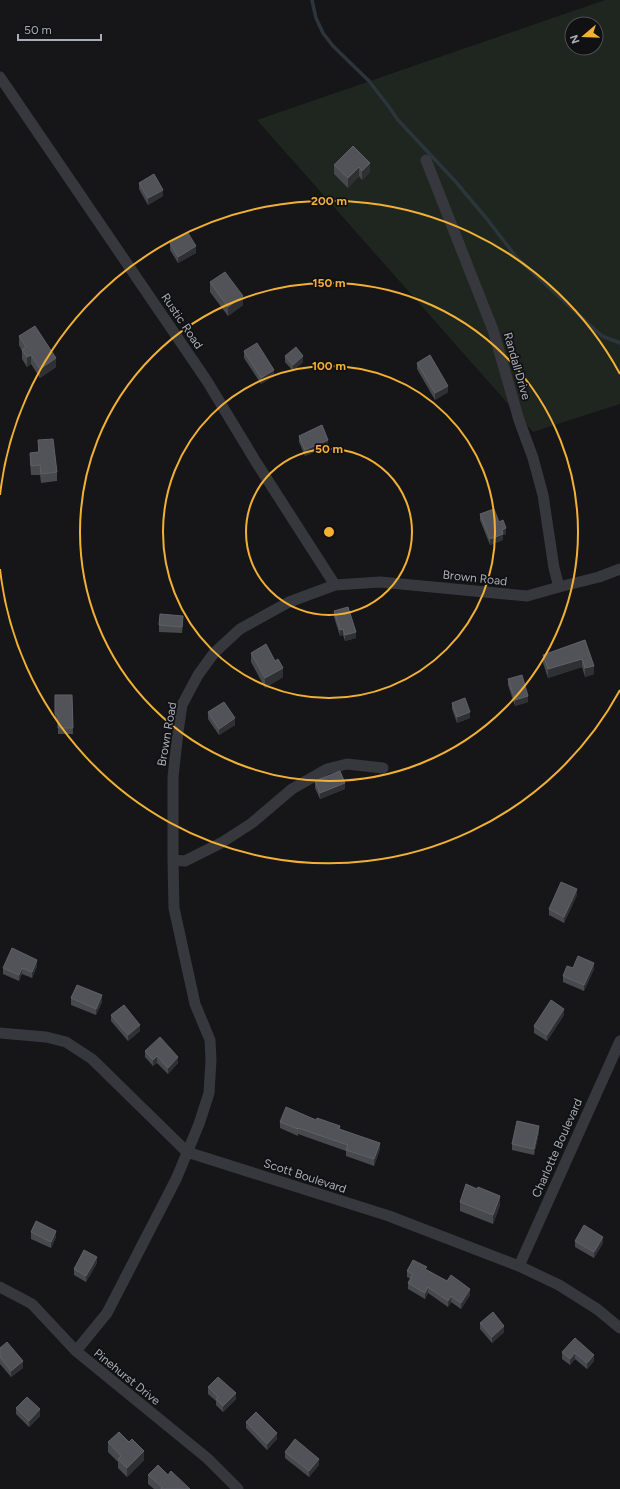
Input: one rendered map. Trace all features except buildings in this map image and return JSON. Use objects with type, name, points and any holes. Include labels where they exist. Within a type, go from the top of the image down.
[{"type":"street","name":"Rustic Road","points":[[0,77],[207,381],[256,462],[335,584]]},
{"type":"street","name":"Randall Drive","points":[[426,160],[493,330],[519,420],[533,458],[543,495],[558,587]]},
{"type":"street","name":"Brown Road","points":[[76,1351],[107,1313],[177,1177],[199,1124],[210,1092],[210,1040],[195,1004],[174,908],[173,777],[182,705],[198,675],[214,653],[240,629],[289,602],[335,584],[380,582],[527,596],[599,577],[620,569]]},
{"type":"street","points":[[173,860],[185,861],[221,843],[252,823],[292,789],[327,769],[347,764],[383,768]]},
{"type":"street","name":"Scott Boulevard","points":[[0,1033],[46,1038],[66,1042],[92,1059],[187,1152],[389,1216],[519,1266],[559,1285],[597,1310],[620,1328]]},
{"type":"street","name":"Charlotte Boulevard","points":[[519,1266],[620,1041]]},
{"type":"street","name":"Pinehurst Drive","points":[[0,1287],[32,1304],[76,1351],[207,1458],[238,1489]]},
{"type":"shaded area","points":[[605,0],[620,0],[620,404],[533,432],[257,120]]},
{"type":"waterway","points":[[312,0],[316,18],[323,33],[333,46],[369,81],[398,120],[455,181],[517,258],[602,336],[620,343]]}]
